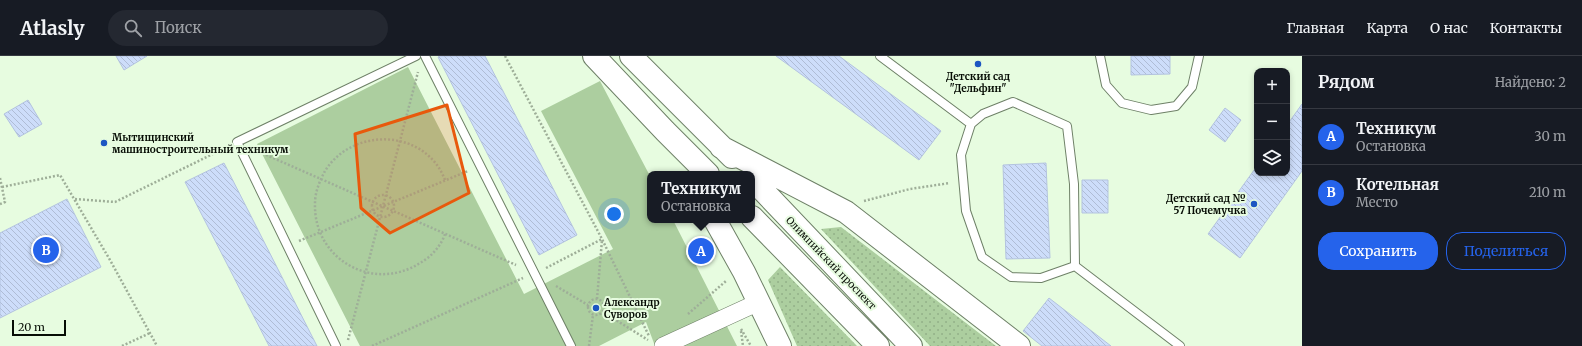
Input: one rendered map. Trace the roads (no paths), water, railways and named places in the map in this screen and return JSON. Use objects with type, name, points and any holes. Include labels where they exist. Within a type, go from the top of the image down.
[{"type":"main road","points":[[594,56],[705,171]]},
{"type":"main road","points":[[631,56],[744,171]]},
{"type":"main road","points":[[665,131],[687,171]]},
{"type":"main road","points":[[722,147],[846,212],[1019,346]]},
{"type":"main road","name":"Олимпийский проспект","points":[[755,182],[911,346]]},
{"type":"main road","points":[[755,220],[878,346]]},
{"type":"main road","points":[[717,223],[759,302],[780,346]]},
{"type":"street","points":[[663,346],[759,302]]},
{"type":"lane","points":[[336,346],[238,142],[416,56]]},
{"type":"lane","points":[[426,56],[571,346]]},
{"type":"lane","points":[[880,56],[971,124]]},
{"type":"lane","points":[[1100,56],[1106,85],[1122,103],[1151,110],[1176,106],[1192,87],[1199,56]]},
{"type":"lane","points":[[1013,102],[1067,126],[1074,184],[1075,266],[1041,278],[1011,277],[982,257],[966,211],[961,155],[971,124],[983,114],[1013,102]]},
{"type":"lane","points":[[1075,266],[1180,346]]},
{"type":"place","name":"Детский сад \"Дельфин\"","points":[[978,64]]},
{"type":"place","name":"Мытищинский машиностроительный техникум","points":[[104,143]]},
{"type":"place","name":"Детский сад № 57 Почемучка","points":[[1254,204]]},
{"type":"place","name":"Котельная","points":[[46,250]]},
{"type":"place","name":"Техникум","points":[[701,251]]},
{"type":"place","name":"Александр Суворов","points":[[596,308]]}]
